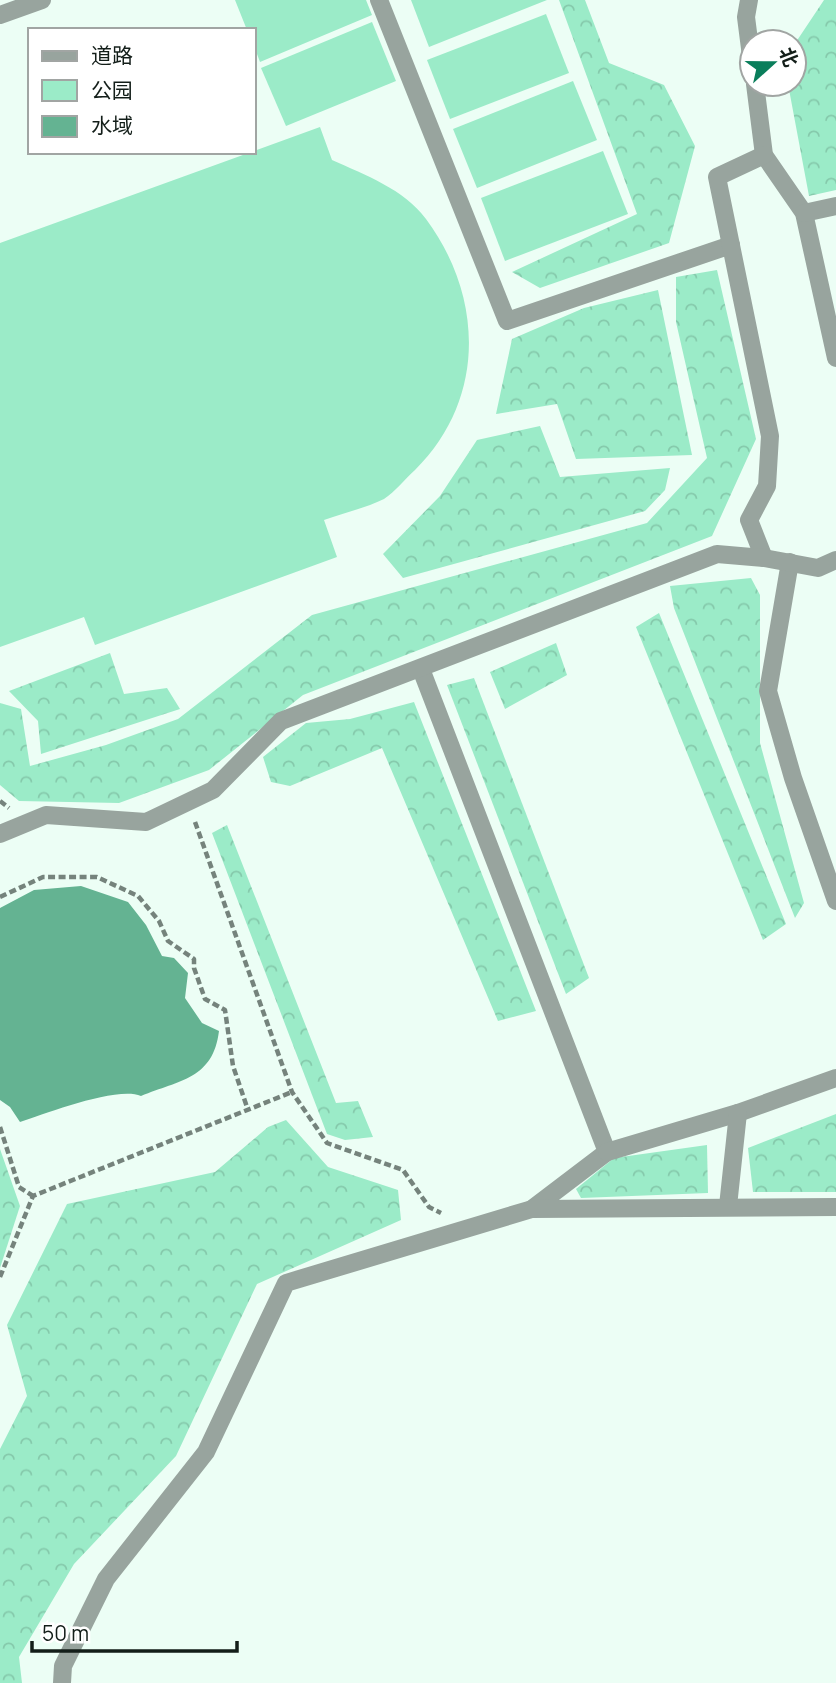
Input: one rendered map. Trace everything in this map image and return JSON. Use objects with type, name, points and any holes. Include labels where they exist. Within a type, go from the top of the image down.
[{"type":"street","points":[[0,15],[42,0]]},
{"type":"street","points":[[379,0],[507,321],[731,245]]},
{"type":"street","points":[[747,28],[749,0]]},
{"type":"street","points":[[756,98],[764,155],[804,213],[836,358]]},
{"type":"street","points":[[764,155],[717,177],[771,436],[767,486],[749,520],[764,558]]},
{"type":"street","points":[[804,213],[836,206]]},
{"type":"street","points":[[0,834],[46,816],[146,822],[213,789],[281,721],[717,554],[764,558],[818,568],[836,560]]},
{"type":"street","points":[[790,562],[768,691],[793,778],[836,901]]},
{"type":"street","points":[[421,668],[607,1152]]},
{"type":"street","points":[[532,1209],[607,1152],[738,1113],[836,1078]]},
{"type":"street","points":[[728,1206],[738,1113]]},
{"type":"street","points":[[62,1683],[63,1666],[106,1579],[206,1452],[286,1283],[532,1209],[836,1207]]},
{"type":"path","points":[[188,802],[292,1092],[327,1143],[403,1170],[429,1207],[470,1227]]},
{"type":"path","points":[[0,897],[43,877],[97,877],[138,895],[159,921],[168,941],[194,958],[194,968],[205,999],[225,1010],[233,1066],[248,1110]]},
{"type":"path","points":[[0,1278],[33,1196],[292,1092]]},
{"type":"path","points":[[0,1127],[19,1187],[33,1196]]},
{"type":"green space","points":[[235,0],[366,0],[372,15],[260,62],[256,51],[256,28],[246,28]]},
{"type":"green space","points":[[411,0],[547,0],[429,47]]},
{"type":"green space","points":[[559,0],[585,0],[609,63],[664,85],[695,146],[669,243],[540,288],[512,272],[637,214]]},
{"type":"green space","points":[[824,0],[836,0],[836,190],[809,196],[791,98],[808,98],[808,28],[805,28]]},
{"type":"green space","points":[[546,14],[569,73],[450,119],[427,60]]},
{"type":"green space","points":[[372,22],[396,81],[286,126],[261,68]]},
{"type":"green space","points":[[573,81],[597,140],[477,188],[453,129]]},
{"type":"green space","points":[[320,127],[332,160],[395,191],[417,208],[426,219],[445,249],[459,281],[467,314],[469,348],[465,380],[455,412],[438,442],[415,470],[384,499],[324,520],[337,557],[95,645],[84,617],[0,647],[0,243],[246,154],[256,154],[256,150]]},
{"type":"green space","points":[[603,151],[628,214],[505,261],[481,198]]},
{"type":"green space","points":[[717,270],[756,439],[712,536],[303,695],[209,770],[119,803],[19,801],[0,785],[0,703],[21,709],[30,766],[106,745],[178,719],[312,615],[647,523],[707,458],[676,322],[676,277]]},
{"type":"green space","points":[[658,290],[692,455],[576,459],[557,404],[496,414],[512,339],[584,308]]},
{"type":"green space","points":[[540,426],[560,477],[670,468],[665,490],[645,511],[403,578],[383,554],[440,496],[477,440]]},
{"type":"green space","points":[[751,578],[760,595],[760,743],[804,903],[795,918],[674,608],[670,586]]},
{"type":"green space","points":[[659,613],[786,924],[763,940],[636,627]]},
{"type":"green space","points":[[556,643],[567,675],[505,709],[490,672]]},
{"type":"green space","points":[[110,653],[124,694],[167,688],[180,709],[41,754],[38,721],[9,691]]},
{"type":"green space","points":[[474,678],[589,978],[566,994],[447,685]]},
{"type":"green space","points":[[414,702],[536,1011],[498,1021],[382,748],[290,786],[271,782],[263,757],[306,723],[350,719]]},
{"type":"green space","points":[[227,825],[336,1103],[358,1101],[373,1137],[345,1140],[327,1134],[212,833]]},
{"type":"green space","points":[[836,1114],[836,1192],[753,1192],[748,1148]]},
{"type":"green space","points":[[286,1120],[328,1167],[398,1190],[401,1220],[257,1284],[176,1456],[74,1564],[19,1657],[22,1683],[0,1683],[0,1449],[27,1396],[7,1325],[67,1204],[215,1172],[268,1127]]},
{"type":"green space","points":[[707,1145],[708,1193],[581,1198],[576,1189],[614,1158]]},
{"type":"green space","points":[[0,1149],[20,1206],[0,1268]]},
{"type":"water","points":[[81,886],[128,902],[146,925],[162,956],[174,958],[188,973],[185,998],[202,1023],[219,1031],[216,1047],[202,1068],[192,1076],[169,1086],[141,1096],[130,1094],[99,1098],[20,1122],[10,1107],[0,1100],[0,908],[34,890]]}]
